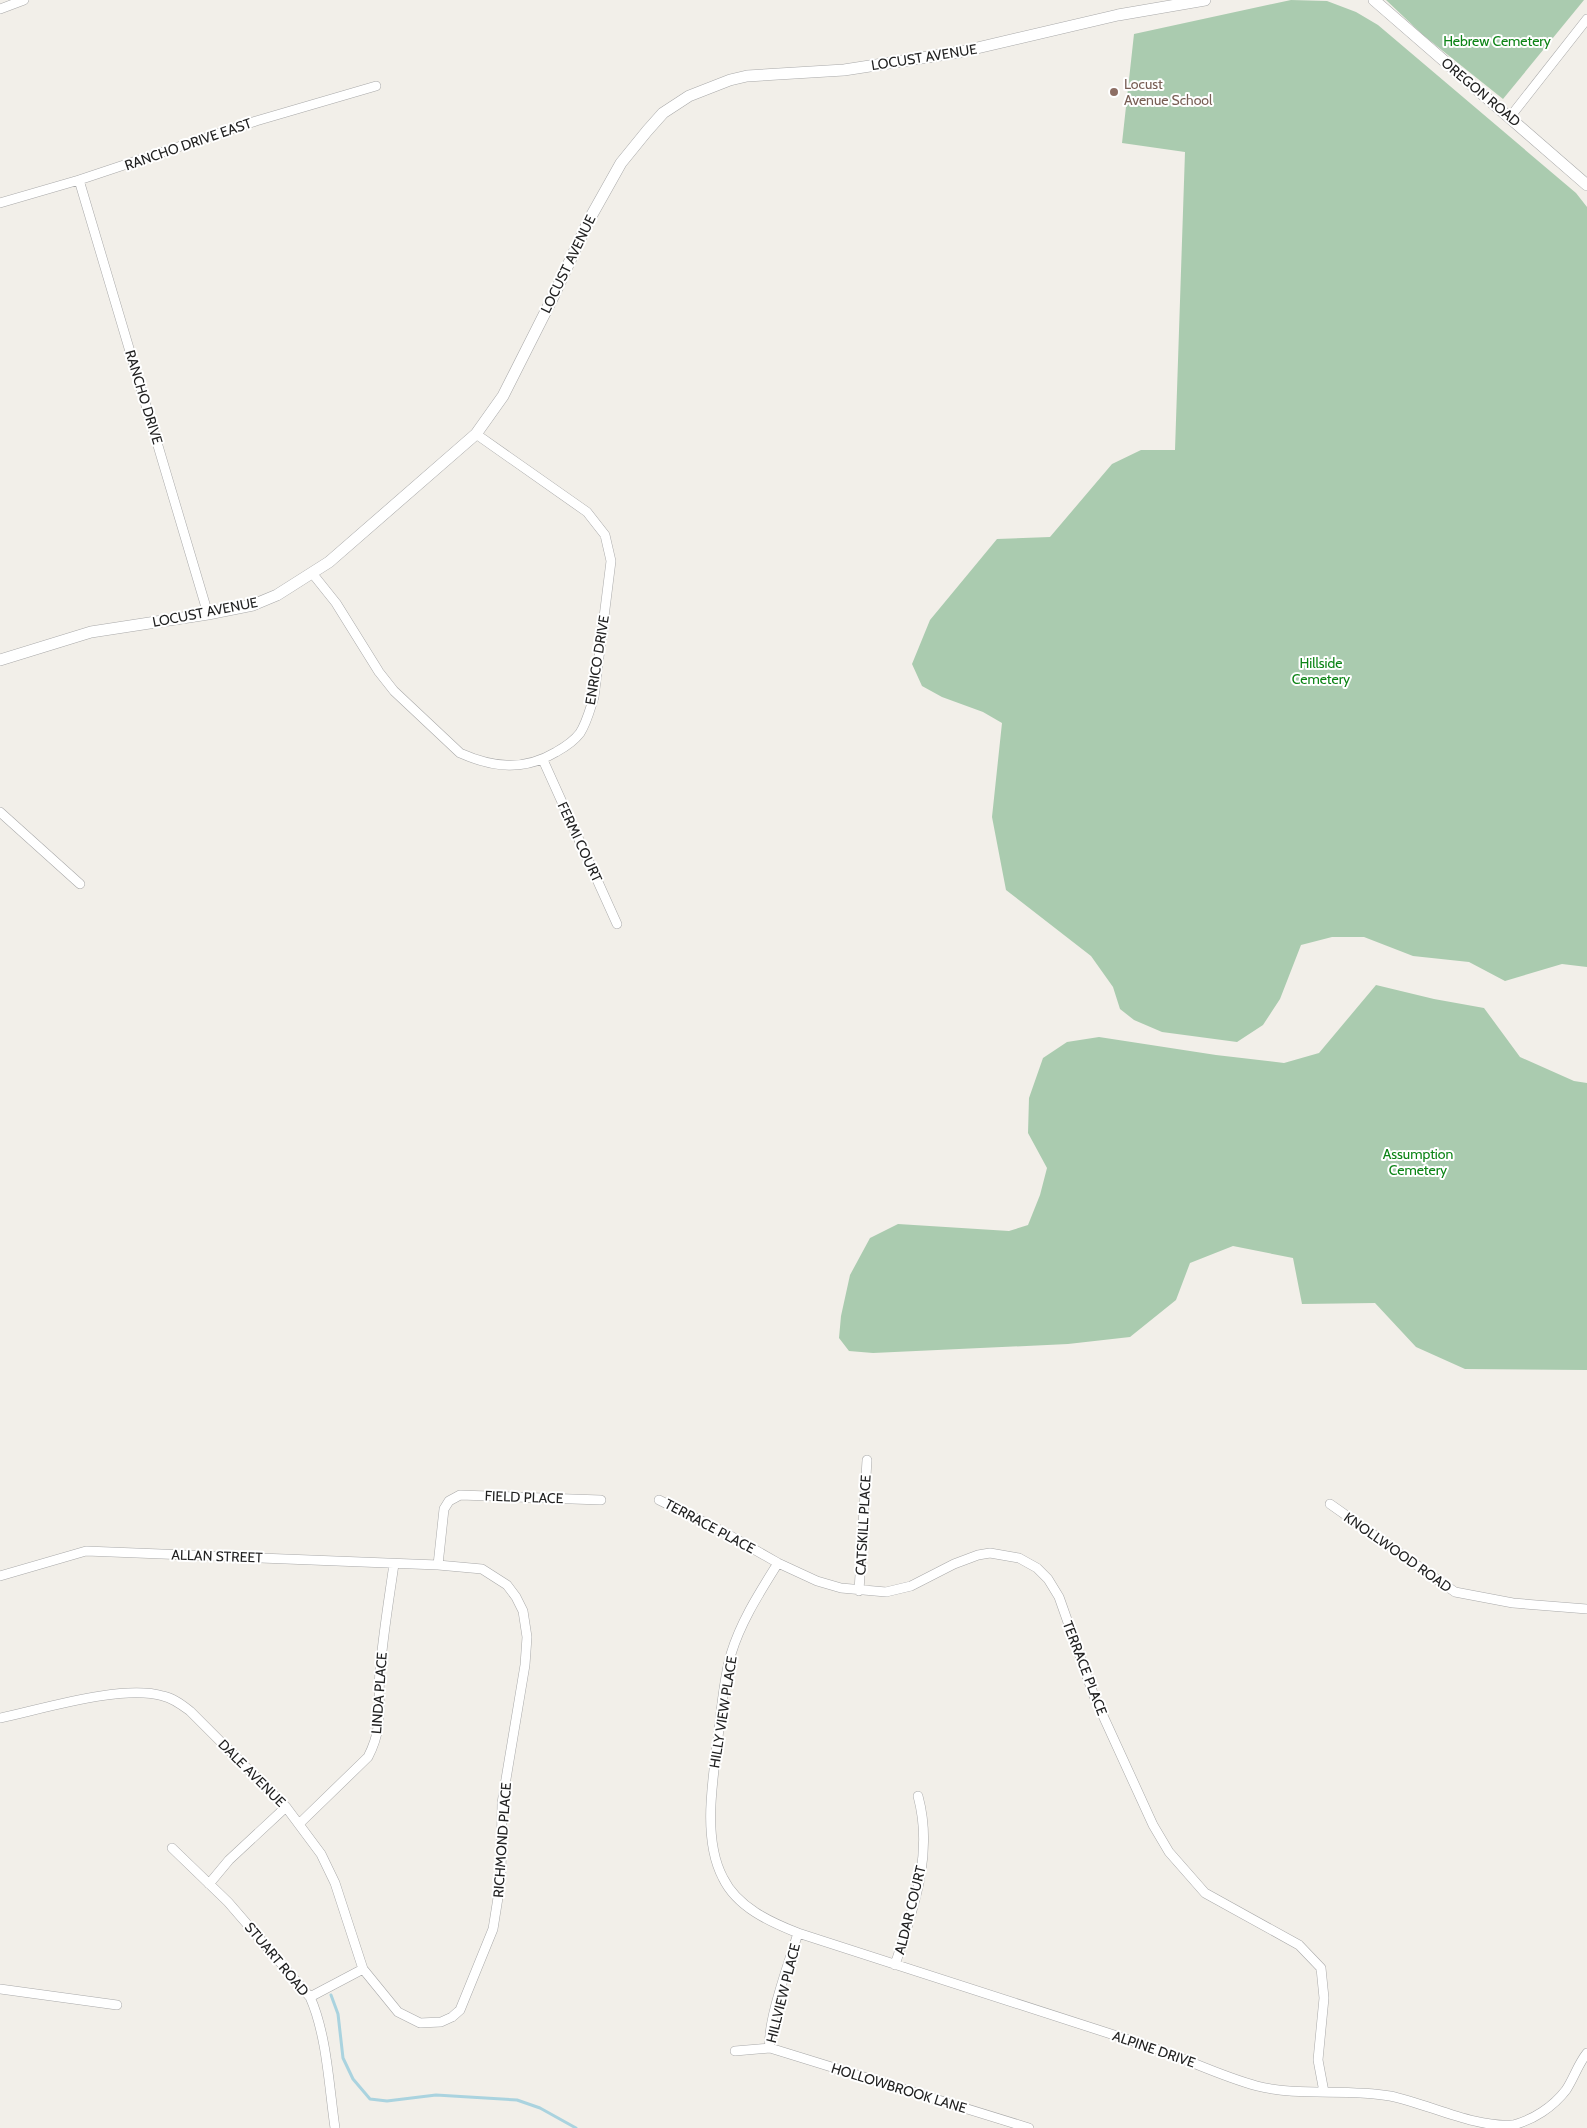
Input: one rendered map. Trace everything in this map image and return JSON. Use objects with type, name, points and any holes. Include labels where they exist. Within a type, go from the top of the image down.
[{"type":"street","points":[[0,9],[24,0]]},
{"type":"street","name":"LOCUST AVENUE","points":[[0,660],[91,632],[208,614],[252,605],[277,595],[329,562],[476,434],[503,396],[589,220],[621,163],[663,113],[689,96],[730,80],[746,76],[844,70],[960,52],[1118,15],[1205,0]]},
{"type":"street","name":"OREGON ROAD","points":[[1374,0],[1452,69],[1510,116],[1587,185]]},
{"type":"street","points":[[1510,116],[1587,19]]},
{"type":"street","name":"RANCHO DRIVE EAST","points":[[0,203],[79,180],[256,121],[376,86]]},
{"type":"street","name":"RANCHO DRIVE","points":[[79,180],[208,614]]},
{"type":"street","name":"ENRICO DRIVE","points":[[312,573],[336,603],[379,672],[394,691],[460,753],[470,758],[504,765],[521,766],[543,760],[566,747],[579,734],[590,711],[594,697],[611,561],[605,535],[587,512],[476,434]]},
{"type":"street","name":"FERMI COURT","points":[[543,760],[617,924]]},
{"type":"street","points":[[0,812],[80,884]]},
{"type":"street","name":"CATSKILL PLACE","points":[[860,1591],[867,1460]]},
{"type":"street","name":"FIELD PLACE","points":[[438,1565],[444,1510],[449,1501],[460,1495],[601,1500]]},
{"type":"street","name":"TERRACE PLACE","points":[[659,1500],[722,1531],[778,1563],[817,1581],[860,1591],[886,1592],[911,1586],[954,1564],[978,1555],[990,1553],[1019,1558],[1037,1568],[1048,1579],[1059,1597],[1094,1696],[1153,1825],[1169,1852],[1205,1893],[1299,1945],[1321,1968],[1324,1998],[1318,2060],[1324,2092]]},
{"type":"street","name":"KNOLLWOOD ROAD","points":[[1330,1504],[1455,1592],[1513,1603],[1587,1609]]},
{"type":"street","name":"ALLAN STREET","points":[[0,1576],[86,1552],[438,1565]]},
{"type":"street","name":"HILLY VIEW PLACE","points":[[719,1870],[714,1859],[712,1790],[725,1681],[732,1653],[749,1610],[778,1563]]},
{"type":"street","name":"LINDA PLACE","points":[[300,1823],[368,1757],[374,1745],[379,1730],[380,1673],[394,1564]]},
{"type":"street","name":"RICHMOND PLACE","points":[[398,2012],[420,2023],[441,2022],[460,2010],[494,1929],[502,1879],[502,1803],[525,1666],[527,1637],[523,1611],[516,1596],[507,1585],[482,1569],[438,1565]]},
{"type":"street","name":"DALE AVENUE","points":[[0,1718],[91,1697],[151,1693],[165,1696],[190,1711],[300,1823],[321,1854],[336,1883],[363,1969],[398,2012]]},
{"type":"street","name":"ALDAR COURT","points":[[896,1965],[916,1900],[924,1854],[924,1818],[918,1796]]},
{"type":"street","points":[[209,1884],[229,1860],[286,1807]]},
{"type":"street","name":"STUART ROAD","points":[[172,1848],[265,1943],[310,1997],[322,2042],[335,2128]]},
{"type":"street","name":"ALPINE DRIVE","points":[[719,1870],[738,1898],[758,1915],[798,1933],[1169,2052],[1235,2079],[1276,2089],[1387,2096],[1406,2100],[1477,2125],[1494,2128],[1510,2126],[1530,2119],[1550,2106],[1566,2090],[1587,2053]]},
{"type":"street","name":"HILLVIEW PLACE","points":[[735,2051],[770,2048],[769,2040],[777,2003],[798,1933]]},
{"type":"street","points":[[310,1997],[363,1969]]},
{"type":"street","points":[[0,1989],[117,2005]]},
{"type":"street","name":"HOLLOWBROOK LANE","points":[[770,2048],[1029,2128]]},
{"type":"green space","name":"Hillside Cemetery","points":[[1291,0],[1327,1],[1356,12],[1378,25],[1576,193],[1587,207],[1587,967],[1562,964],[1505,981],[1469,962],[1413,956],[1364,937],[1332,937],[1301,945],[1280,999],[1263,1025],[1237,1042],[1162,1032],[1134,1020],[1120,1009],[1113,987],[1091,956],[1006,890],[992,817],[1002,723],[983,712],[942,697],[922,686],[912,664],[930,620],[997,539],[1050,537],[1112,464],[1141,450],[1175,450],[1185,152],[1122,143],[1134,34]]},
{"type":"green space","name":"Hebrew Cemetery","points":[[1386,0],[1584,0],[1503,99],[1423,35]]},
{"type":"green space","name":"Assumption Cemetery","points":[[1376,985],[1434,999],[1484,1008],[1520,1057],[1574,1081],[1587,1083],[1587,1370],[1465,1369],[1416,1347],[1375,1303],[1302,1304],[1293,1258],[1233,1246],[1190,1263],[1176,1300],[1130,1337],[1068,1344],[873,1353],[849,1351],[839,1338],[841,1316],[850,1275],[870,1238],[898,1224],[1009,1231],[1028,1225],[1040,1195],[1047,1168],[1028,1133],[1029,1098],[1043,1058],[1067,1042],[1099,1037],[1216,1055],[1284,1063],[1319,1053]]},
{"type":"waterway","points":[[331,1995],[338,2014],[343,2058],[353,2079],[370,2099],[387,2101],[436,2095],[517,2100],[540,2108],[576,2128]]},
{"type":"place","name":"Locust Avenue School","points":[[1114,92]]}]
